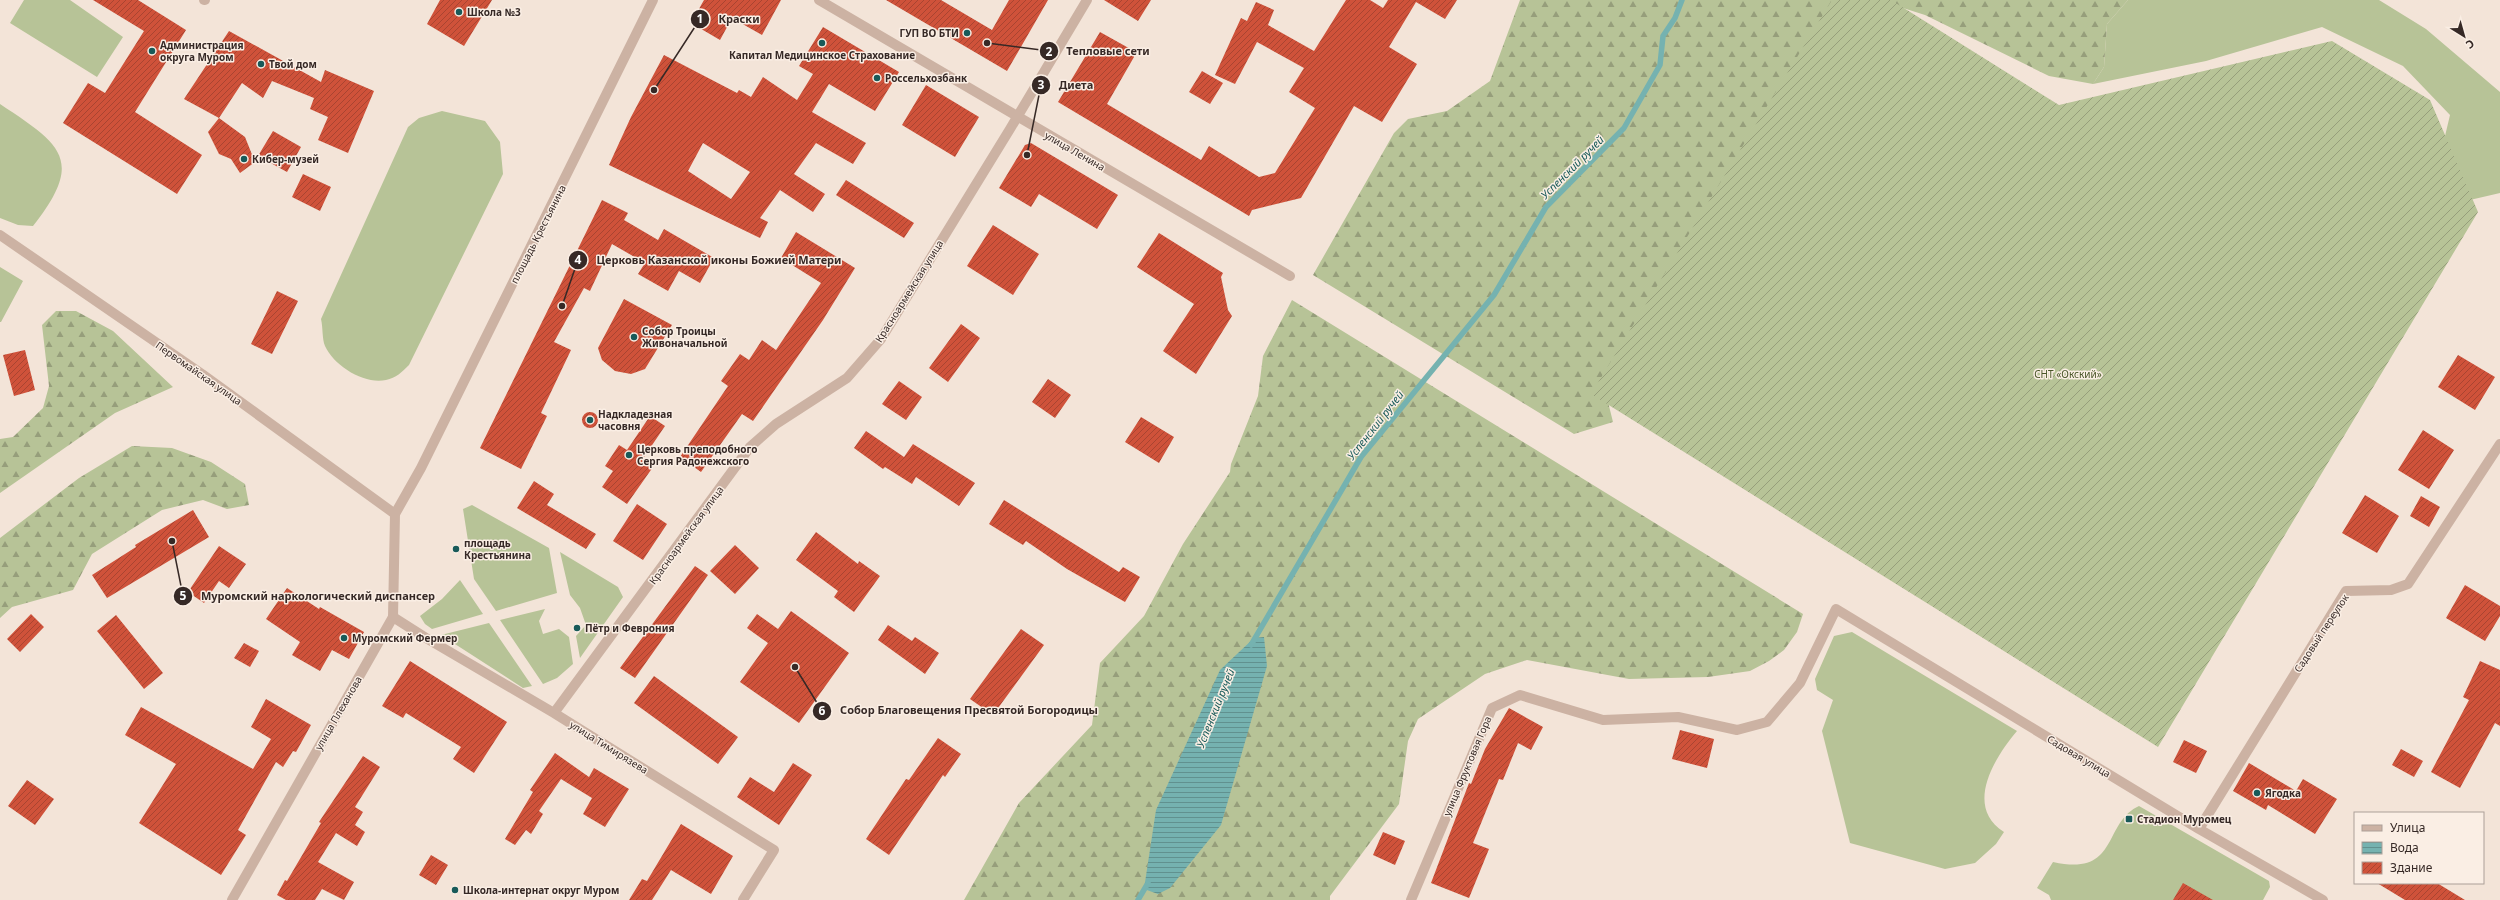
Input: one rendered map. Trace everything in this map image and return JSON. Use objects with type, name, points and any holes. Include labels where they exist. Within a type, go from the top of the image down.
[{"type":"street","name":"площадь Крестьянина","points":[[395,514],[421,468],[653,0]]},
{"type":"street","name":"улица Ленина","points":[[819,0],[1290,276]]},
{"type":"street","name":"Красноармейская улица","points":[[554,713],[750,447],[776,424],[847,378],[881,339],[1018,117],[1087,0]]},
{"type":"street","name":"Первомайская улица","points":[[0,235],[202,374],[395,514]]},
{"type":"street","name":"Садовый переулок","points":[[2199,829],[2346,591],[2391,590],[2408,584],[2500,444]]},
{"type":"street","name":"улица Плеханова","points":[[232,900],[393,617],[395,514]]},
{"type":"street","name":"Садовая улица","points":[[1836,609],[2199,829],[2323,900]]},
{"type":"street","name":"улица Фруктовая Гора","points":[[1411,900],[1492,708],[1520,695],[1603,720],[1678,716],[1737,730],[1767,722],[1800,683],[1836,609]]},
{"type":"street","name":"улица Тимирязева","points":[[393,617],[554,713],[774,850],[744,900]]},
{"type":"green space","points":[[24,0],[70,0],[123,37],[97,77],[10,23]]},
{"type":"green space","points":[[1520,0],[2128,0],[2107,24],[2104,67],[2093,84],[2049,76],[1925,15],[1903,8],[1606,394],[1613,422],[1574,434],[1313,275],[1394,133],[1408,119],[1447,111],[1490,81]]},
{"type":"green space","name":"СНТ «Окский»","points":[[1832,0],[1891,0],[2059,105],[2332,41],[2430,100],[2478,212],[2158,747],[1591,394]]},
{"type":"green space","points":[[2128,0],[2379,0],[2426,29],[2500,92],[2500,193],[2457,203],[2441,153],[2450,115],[2403,66],[2322,27],[2206,61],[2093,84],[2104,67],[2107,24]]},
{"type":"green space","points":[[0,104],[39,131],[51,143],[59,156],[62,169],[58,185],[49,203],[33,226],[18,225],[0,218]]},
{"type":"green space","points":[[442,111],[485,121],[500,142],[503,174],[409,365],[393,378],[378,381],[369,380],[360,377],[343,367],[329,353],[324,343],[321,319],[408,127],[419,118]]},
{"type":"green space","points":[[0,267],[23,281],[1,322],[0,322]]},
{"type":"green space","points":[[1292,300],[1803,614],[1797,632],[1784,650],[1769,661],[1750,671],[1708,677],[1629,679],[1527,660],[1485,674],[1418,719],[1408,741],[1399,804],[1330,896],[1330,900],[964,900],[1019,803],[1092,725],[1100,663],[1144,616],[1183,544],[1230,472],[1231,464],[1258,396],[1263,356]]},
{"type":"green space","points":[[56,311],[76,311],[113,331],[173,387],[115,413],[0,493],[0,439],[13,437],[43,408],[49,386],[42,325]]},
{"type":"green space","points":[[132,446],[172,448],[211,462],[245,484],[249,505],[227,509],[203,500],[162,510],[92,554],[73,590],[12,607],[0,618],[0,538],[79,478]]},
{"type":"green space","points":[[472,505],[549,548],[557,593],[496,611],[474,579],[463,509]]},
{"type":"green space","points":[[560,552],[618,587],[623,597],[580,658],[576,636],[586,625],[580,608],[570,595]]},
{"type":"green space","points":[[460,580],[483,614],[432,629],[425,624],[420,616],[442,599]]},
{"type":"green space","points":[[545,609],[539,621],[543,634],[559,629],[569,637],[573,664],[557,678],[543,684],[500,620]]},
{"type":"green space","points":[[489,623],[532,686],[523,688],[441,635]]},
{"type":"green space","points":[[1852,632],[2017,731],[2008,742],[1992,768],[1984,796],[1986,809],[1992,822],[2004,832],[1996,844],[1975,863],[1945,869],[1850,843],[1822,731],[1833,700],[1817,690],[1815,679],[1834,636]]},
{"type":"green space","points":[[2139,806],[2269,881],[2270,887],[2263,900],[2051,900],[2049,895],[2037,888],[2053,862],[2074,865],[2090,862],[2100,855],[2107,846],[2119,824],[2127,814]]},
{"type":"water","points":[[1264,637],[1267,666],[1221,825],[1170,888],[1158,894],[1144,889],[1156,810],[1220,670],[1254,638]]},
{"type":"building","points":[[93,0],[138,0],[186,30],[135,112],[202,155],[177,194],[63,123],[88,83],[105,93],[144,31]]},
{"type":"building","name":"Школа №3","points":[[440,0],[492,0],[464,46],[427,24]]},
{"type":"building","points":[[704,0],[781,0],[762,35],[732,18],[720,40],[691,23]]},
{"type":"building","points":[[886,0],[941,0],[992,30],[1009,0],[1048,0],[1007,71]]},
{"type":"building","points":[[1104,0],[1151,0],[1138,21]]},
{"type":"building","points":[[1346,0],[1370,0],[1383,8],[1388,0],[1457,0],[1445,19],[1416,2],[1389,47],[1417,64],[1382,122],[1354,106],[1301,198],[1252,210],[1249,216],[1058,102],[1100,32],[1134,51],[1134,57],[1107,104],[1201,160],[1209,146],[1259,177],[1275,173],[1315,108],[1289,92],[1304,68],[1257,42],[1235,84],[1215,75],[1241,18],[1247,21],[1256,2],[1274,10],[1268,25],[1314,51]]},
{"type":"building","points":[[823,27],[899,72],[875,111],[829,84],[812,112],[866,143],[853,164],[816,143],[794,174],[825,194],[813,212],[780,190],[760,218],[768,222],[760,238],[609,165],[631,117],[664,55],[737,93],[739,90],[751,97],[763,77],[797,100],[813,74],[799,66]],"holes":[[[703,143],[750,172],[731,199],[688,171]]]},
{"type":"building","points":[[229,31],[321,82],[325,70],[374,91],[348,153],[318,140],[328,117],[310,109],[314,98],[272,81],[263,98],[242,83],[219,118],[184,99]]},
{"type":"building","points":[[1202,71],[1223,83],[1210,104],[1189,92]]},
{"type":"building","points":[[926,85],[979,117],[955,157],[902,125]]},
{"type":"building","points":[[219,118],[245,137],[255,162],[240,173],[231,159],[219,154],[208,132]]},
{"type":"building","points":[[273,131],[301,147],[287,172],[258,156]]},
{"type":"building","points":[[1031,143],[1118,195],[1097,229],[1039,194],[1031,207],[999,188],[1025,145]]},
{"type":"building","points":[[303,174],[331,187],[320,211],[292,197]]},
{"type":"building","points":[[846,180],[914,223],[904,238],[836,195]]},
{"type":"building","points":[[602,200],[628,213],[624,220],[658,240],[664,229],[714,258],[700,283],[679,271],[668,291],[638,274],[645,263],[612,244],[590,291],[584,288],[554,342],[571,350],[541,413],[547,416],[521,469],[480,448]]},
{"type":"building","points":[[993,225],[1039,254],[1013,295],[967,266]]},
{"type":"building","points":[[796,232],[855,268],[823,320],[753,421],[742,414],[701,472],[680,457],[728,386],[721,381],[740,354],[749,360],[762,340],[776,350],[821,283],[781,258]]},
{"type":"building","points":[[1159,233],[1223,273],[1221,277],[1228,310],[1232,316],[1196,374],[1163,351],[1194,304],[1137,267]]},
{"type":"building","points":[[277,291],[298,301],[272,354],[251,344]]},
{"type":"building","name":"Собор Троицы Живоначальной","points":[[624,299],[672,325],[645,369],[631,374],[615,371],[602,360],[598,348]]},
{"type":"building","points":[[961,324],[980,338],[948,382],[929,368]]},
{"type":"building","points":[[25,350],[35,390],[14,396],[3,355]]},
{"type":"building","points":[[2458,355],[2495,377],[2475,410],[2438,387]]},
{"type":"building","points":[[1048,379],[1071,395],[1055,418],[1032,402]]},
{"type":"building","points":[[899,381],[922,397],[906,420],[882,404]]},
{"type":"building","name":"Надкладезная часовня","points":[[587,412],[593,412],[598,417],[596,426],[593,428],[587,428],[582,423],[582,417]]},
{"type":"building","name":"Церковь преподобного Сергия Радонежского","points":[[650,416],[665,426],[642,460],[653,467],[627,504],[602,487],[613,471],[605,466],[619,445],[627,450]]},
{"type":"building","points":[[1141,417],[1174,437],[1159,463],[1125,442]]},
{"type":"building","points":[[2423,430],[2454,450],[2429,489],[2398,470]]},
{"type":"building","points":[[866,431],[904,457],[913,444],[975,483],[959,506],[916,477],[912,484],[885,467],[883,469],[854,448]]},
{"type":"building","points":[[534,481],[554,494],[547,505],[596,534],[586,549],[517,508]]},
{"type":"building","points":[[2365,495],[2399,516],[2377,553],[2342,533]]},
{"type":"building","points":[[2421,496],[2440,507],[2429,527],[2410,516]]},
{"type":"building","points":[[1004,500],[1119,572],[1123,567],[1140,577],[1125,602],[1067,569],[1026,541],[1023,545],[989,524]]},
{"type":"building","points":[[637,504],[667,524],[643,560],[613,541]]},
{"type":"building","points":[[193,510],[209,537],[107,598],[92,575],[136,547],[135,545]]},
{"type":"building","points":[[816,532],[858,564],[859,561],[880,576],[854,612],[834,597],[838,591],[796,560]]},
{"type":"building","points":[[735,545],[759,568],[735,594],[710,571]]},
{"type":"building","points":[[219,546],[246,564],[229,588],[219,581],[204,603],[188,592]]},
{"type":"building","points":[[695,566],[708,575],[635,678],[620,668]]},
{"type":"building","points":[[2465,585],[2500,606],[2500,616],[2485,641],[2446,618]]},
{"type":"building","points":[[287,588],[319,609],[320,607],[364,632],[349,659],[332,650],[320,671],[292,655],[300,642],[266,619]]},
{"type":"building","points":[[791,611],[849,653],[799,723],[740,682],[768,643],[747,628],[757,614],[778,629]]},
{"type":"building","points":[[31,614],[44,627],[20,652],[7,639]]},
{"type":"building","points":[[116,615],[163,673],[144,689],[97,631]]},
{"type":"building","points":[[888,625],[912,641],[915,637],[939,653],[925,674],[878,640]]},
{"type":"building","points":[[1021,629],[1044,645],[993,715],[970,699]]},
{"type":"building","points":[[244,643],[259,651],[250,667],[234,658]]},
{"type":"building","points":[[410,661],[507,722],[474,773],[453,759],[461,747],[406,713],[403,718],[382,706]]},
{"type":"building","points":[[2480,661],[2500,670],[2500,726],[2495,723],[2460,788],[2431,772],[2469,700],[2463,697]]},
{"type":"building","points":[[654,676],[738,737],[718,764],[634,703]]},
{"type":"building","points":[[266,699],[311,725],[296,752],[293,751],[283,767],[276,762],[238,830],[246,835],[221,875],[139,823],[176,764],[125,735],[141,707],[253,769],[271,739],[251,727]]},
{"type":"building","points":[[1509,708],[1543,727],[1531,750],[1518,743],[1503,780],[1499,779],[1473,843],[1489,849],[1469,898],[1431,883],[1469,783],[1471,784],[1485,749]]},
{"type":"building","points":[[1680,730],[1714,739],[1707,768],[1672,759]]},
{"type":"building","points":[[938,738],[961,754],[945,777],[943,775],[889,855],[866,839],[906,779],[909,780]]},
{"type":"building","points":[[2184,740],[2207,751],[2196,773],[2173,762]]},
{"type":"building","points":[[2401,749],[2423,761],[2414,777],[2392,765]]},
{"type":"building","points":[[555,753],[589,777],[594,768],[629,789],[605,827],[583,814],[592,798],[561,779],[539,811],[543,814],[531,834],[526,830],[515,845],[505,839],[533,792],[530,790]]},
{"type":"building","points":[[363,756],[380,767],[355,807],[363,812],[355,825],[365,832],[357,846],[336,833],[318,862],[354,882],[344,900],[322,889],[315,900],[286,900],[277,895],[285,880],[287,881],[321,823],[319,822]]},
{"type":"building","points":[[793,763],[812,775],[779,825],[737,797],[750,777],[774,792]]},
{"type":"building","points":[[2249,763],[2296,791],[2303,779],[2337,799],[2315,834],[2268,805],[2266,810],[2233,791]]},
{"type":"building","points":[[27,780],[54,799],[35,825],[8,806]]},
{"type":"building","points":[[681,824],[733,856],[711,894],[671,870],[652,900],[629,900],[642,879],[647,881]]},
{"type":"building","points":[[1383,832],[1405,841],[1395,865],[1373,855]]},
{"type":"building","points":[[431,855],[448,865],[436,885],[419,875]]},
{"type":"building","points":[[2183,883],[2213,900],[2173,900]]},
{"type":"building","points":[[2379,884],[2439,884],[2465,900],[2405,900]]},
{"type":"waterway","name":"Успенский ручей","points":[[1251,645],[1361,457],[1494,295],[1546,207],[1624,128],[1660,65],[1663,36],[1675,18],[1682,0]]},
{"type":"waterway","name":"Успенский ручей","points":[[1138,900],[1148,883]]},
{"type":"place","name":"Школа №3","points":[[459,12]]},
{"type":"place","name":"ГУП ВО БТИ","points":[[967,33]]},
{"type":"place","name":"Капитал Медицинское Страхование","points":[[822,43]]},
{"type":"place","name":"Тепловые сети","points":[[987,43]]},
{"type":"place","name":"Администрация округа Муром","points":[[152,51]]},
{"type":"place","name":"Твой дом","points":[[261,64]]},
{"type":"place","name":"Россельхозбанк","points":[[877,78]]},
{"type":"place","name":"Краски","points":[[654,90]]},
{"type":"place","name":"Диета","points":[[1027,155]]},
{"type":"place","name":"Кибер-музей","points":[[244,159]]},
{"type":"place","name":"Церковь Казанской иконы Божией Матери","points":[[562,306]]},
{"type":"place","name":"Собор Троицы Живоначальной","points":[[634,337]]},
{"type":"place","name":"Надкладезная часовня","points":[[590,420]]},
{"type":"place","name":"Церковь преподобного Сергия Радонежского","points":[[629,455]]},
{"type":"place","name":"Муромский наркологический диспансер","points":[[172,541]]},
{"type":"place","name":"площадь Крестьянина","points":[[456,549]]},
{"type":"place","name":"Пётр и Феврония","points":[[577,628]]},
{"type":"place","name":"Муромский Фермер","points":[[344,638]]},
{"type":"place","name":"Собор Благовещения Пресвятой Богородицы","points":[[795,667]]},
{"type":"place","name":"Ягодка","points":[[2257,793]]},
{"type":"place","name":"Стадион Муромец","points":[[2129,819]]},
{"type":"place","name":"Школа-интернат округ Муром","points":[[455,890]]}]
